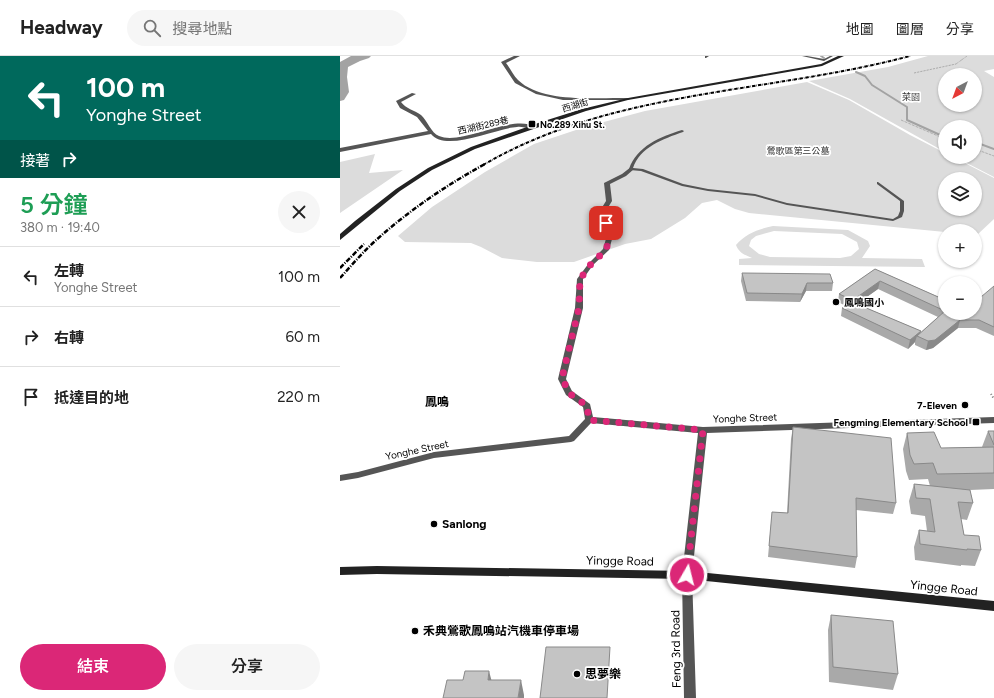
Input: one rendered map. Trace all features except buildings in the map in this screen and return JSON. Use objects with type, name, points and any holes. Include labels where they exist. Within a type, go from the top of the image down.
[{"type":"street","points":[[518,56],[503,62],[515,81],[532,90],[553,97],[577,100],[607,98],[628,99]]},
{"type":"street","name":"西湖街","points":[[340,238],[398,190],[430,170],[473,148],[584,110],[628,99],[822,65],[842,56]]},
{"type":"street","points":[[340,150],[431,132],[419,116],[402,107],[398,101],[414,94]]},
{"type":"street","name":"西湖街289巷","points":[[431,132],[436,137],[451,140],[517,125],[532,127]]},
{"type":"street","points":[[589,420],[587,406],[569,393],[562,378],[579,308],[580,279],[591,264],[606,250],[611,232],[601,214],[609,201],[607,183],[624,175],[631,169]]},
{"type":"street","name":"Yonghe Street","points":[[340,478],[358,475],[434,455],[571,439],[589,420],[703,430],[994,420]]},
{"type":"street","name":"Feng 3rd Road","points":[[690,698],[687,575],[703,430]]},
{"type":"street","name":"Yingge Road","points":[[340,571],[377,570],[687,575],[994,606]]},
{"type":"lane","points":[[803,56],[824,60],[832,56]]},
{"type":"lane","points":[[682,131],[660,138],[650,145],[636,158],[631,169],[642,170],[682,185],[714,191],[755,195],[787,204],[893,220],[900,217],[902,201],[878,183]]},
{"type":"path","points":[[914,73],[956,64],[967,56]]},
{"type":"path","points":[[901,120],[938,136]]},
{"type":"path","points":[[982,152],[994,156]]},
{"type":"path","points":[[991,394],[994,399]]},
{"type":"green space","name":"菜園","points":[[928,56],[994,56],[994,69],[984,71],[994,77],[994,177],[969,164],[982,164],[982,120],[938,120],[938,148],[850,99],[809,81],[888,67]]},
{"type":"green space","name":"鶯歌區第三公墓","points":[[807,82],[849,100],[938,149],[938,164],[967,164],[994,178],[994,219],[982,230],[982,224],[938,224],[938,231],[749,213],[735,209],[717,200],[702,203],[685,218],[651,239],[625,244],[574,262],[537,262],[502,258],[471,243],[405,242],[398,236],[432,207],[485,172],[534,144],[585,127],[645,111]]},
{"type":"green space","points":[[375,154],[369,173],[403,170],[340,213],[340,162]]},
{"type":"green space","points":[[773,226],[848,230],[868,241],[870,246],[862,258],[922,259],[925,267],[739,265],[739,259],[752,258],[741,252],[736,245],[744,237],[758,230]],"holes":[[[774,231],[842,234],[857,242],[859,249],[851,256],[840,258],[770,257],[759,254],[749,246],[751,240],[756,236]]]},
{"type":"waterway","points":[[340,97],[343,92],[341,77],[342,65],[356,58],[365,56]]},
{"type":"waterway","points":[[856,72],[865,76],[872,85],[907,107],[907,120],[938,134]]},
{"type":"waterway","points":[[982,145],[994,149]]},
{"type":"railway","points":[[485,164],[533,140],[585,121],[638,107],[692,96],[856,68],[910,56]]},
{"type":"railway","points":[[340,278],[370,246],[400,220],[441,190],[485,164]]},
{"type":"railway","points":[[340,268],[364,244]]},
{"type":"place","name":"No.289 Xihu St.","points":[[532,124]]},
{"type":"place","name":"鳳鳴國小","points":[[836,302]]},
{"type":"place","name":"7-Eleven","points":[[965,405]]},
{"type":"place","name":"Fengming Elementary School","points":[[976,422]]},
{"type":"place","name":"Sanlong","points":[[434,524]]},
{"type":"place","name":"禾典鶯歌鳳鳴站汽機車停車場","points":[[415,631]]},
{"type":"place","name":"思夢樂","points":[[577,674]]},
{"type":"district","name":"鳳鳴","points":[[437,402]]},
{"type":"route","points":[[606,223],[611,232],[606,250],[591,264],[580,279],[579,308],[562,378],[569,393],[587,406],[589,420],[703,430],[687,575]]}]
